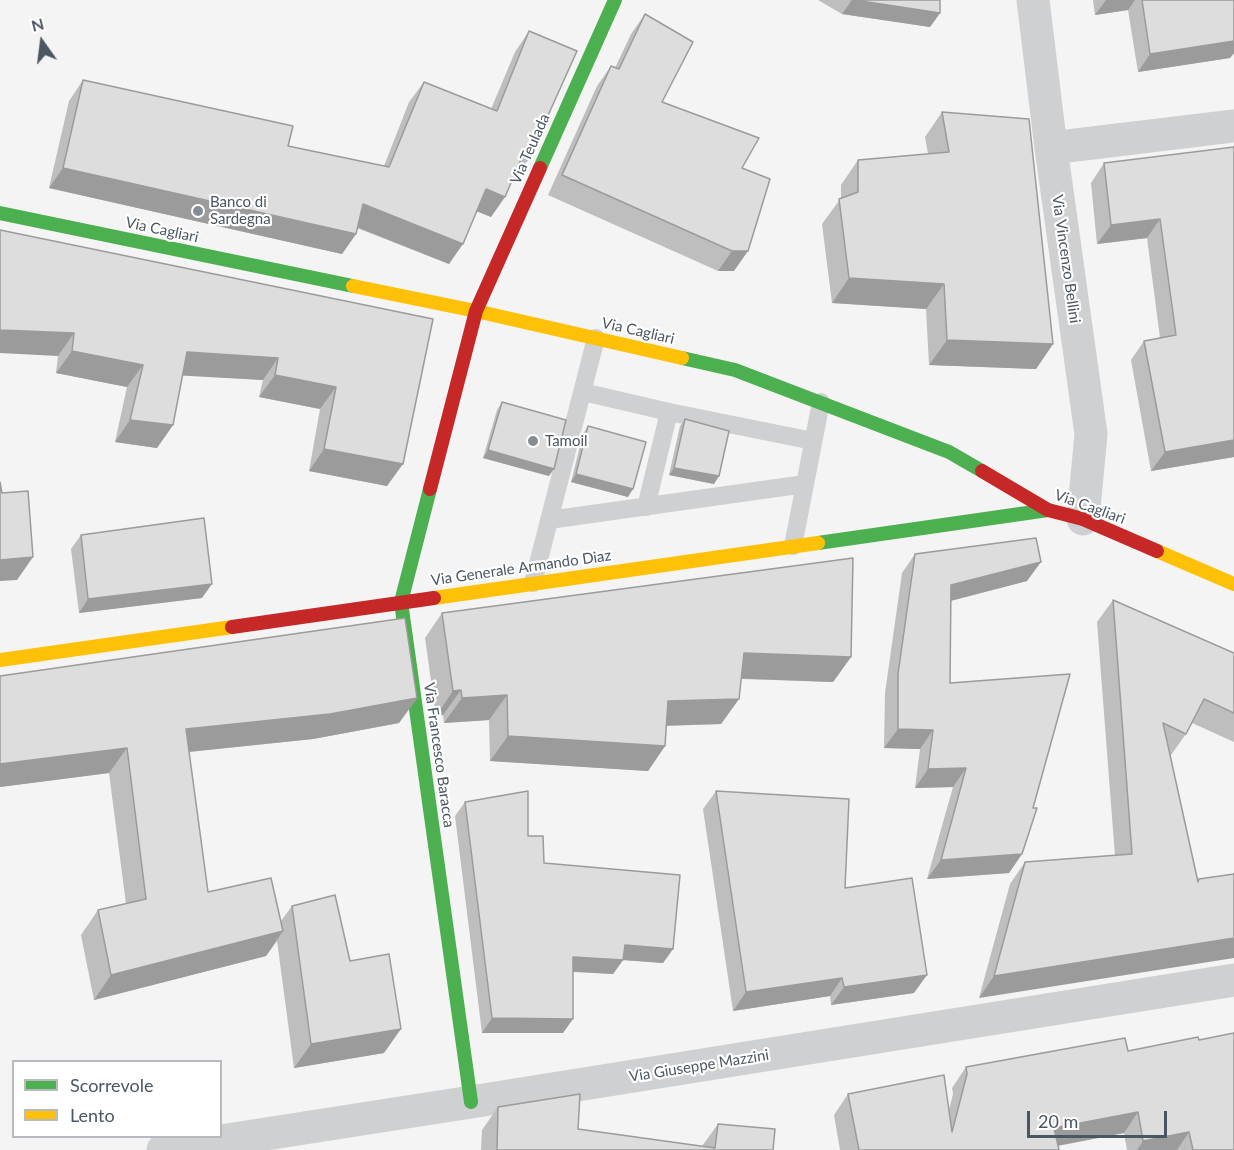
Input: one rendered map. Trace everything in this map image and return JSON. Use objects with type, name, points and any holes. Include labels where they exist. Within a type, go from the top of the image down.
[{"type":"street","name":"Via Teulada","points":[[476,311],[615,0]]},
{"type":"street","name":"Via Vincenzo Bellini","points":[[1033,0],[1050,148],[1091,434],[1083,519]]},
{"type":"street","points":[[1050,148],[1234,126]]},
{"type":"street","name":"Via Cagliari","points":[[0,213],[476,311],[735,370],[949,452],[1048,510],[1083,519],[1234,584]]},
{"type":"street","name":"Via Francesco Baracca","points":[[471,1102],[401,602],[476,311]]},
{"type":"street","name":"Via Generale Armando Diaz","points":[[0,660],[1048,510]]},
{"type":"street","name":"Via Giuseppe Mazzini","points":[[163,1150],[1234,980]]},
{"type":"lane","points":[[533,583],[596,338]]},
{"type":"lane","points":[[583,392],[813,441]]},
{"type":"lane","points":[[793,546],[820,402]]},
{"type":"lane","points":[[646,507],[669,412]]},
{"type":"lane","points":[[549,520],[805,484]]},
{"type":"building","points":[[855,0],[940,0],[940,13]]},
{"type":"building","points":[[1142,0],[1234,0],[1234,41],[1150,54]]},
{"type":"building","points":[[645,14],[693,42],[662,102],[759,138],[742,168],[770,179],[748,251],[732,251],[562,175],[611,66],[619,69]]},
{"type":"building","points":[[529,31],[577,51],[528,160],[522,157],[505,197],[486,189],[463,244],[363,204],[356,234],[63,168],[83,80],[293,126],[288,146],[389,167],[424,82],[497,111]]},
{"type":"building","points":[[942,112],[1029,119],[1053,344],[947,340],[944,284],[849,278],[839,199],[858,192],[858,160],[949,152]]},
{"type":"building","points":[[1234,147],[1234,440],[1165,452],[1144,341],[1176,335],[1160,219],[1111,225],[1104,163]]},
{"type":"building","points":[[0,230],[433,319],[403,464],[324,449],[336,387],[275,375],[278,358],[187,352],[173,425],[130,420],[143,365],[72,351],[74,333],[0,330]]},
{"type":"building","points":[[502,402],[566,420],[554,469],[488,450]]},
{"type":"building","points":[[685,419],[729,431],[719,476],[674,468]]},
{"type":"building","points":[[588,426],[646,442],[633,489],[576,474]]},
{"type":"building","points":[[0,482],[2,493],[28,491],[33,557],[0,560]]},
{"type":"building","points":[[204,518],[212,584],[88,599],[81,535]]},
{"type":"building","points":[[1036,538],[1041,562],[951,585],[950,683],[1070,674],[1033,808],[1037,808],[1022,854],[941,860],[966,768],[928,769],[933,730],[898,729],[898,674],[915,554]]},
{"type":"building","points":[[853,558],[851,657],[744,653],[739,699],[668,701],[665,746],[508,736],[507,695],[462,698],[461,690],[453,691],[442,613]]},
{"type":"building","points":[[1113,600],[1234,653],[1234,713],[1204,699],[1186,734],[1163,723],[1198,882],[1199,879],[1234,874],[1234,938],[994,976],[1025,862],[1132,854]]},
{"type":"building","points":[[405,618],[417,698],[330,714],[186,729],[208,892],[271,878],[283,931],[111,975],[98,910],[146,899],[127,748],[0,764],[0,676]]},
{"type":"building","points":[[528,791],[528,836],[543,836],[544,863],[680,875],[673,949],[625,945],[623,960],[573,957],[573,1019],[492,1018],[465,802]]},
{"type":"building","points":[[716,791],[849,799],[845,888],[912,878],[927,975],[844,987],[842,978],[746,992]]},
{"type":"building","points":[[335,895],[350,961],[389,954],[401,1029],[311,1044],[292,906]]},
{"type":"building","points":[[1234,1033],[1234,1150],[1193,1150],[1189,1132],[1143,1141],[1138,1112],[1054,1128],[1059,1150],[859,1150],[848,1094],[944,1075],[952,1132],[967,1074],[966,1067],[1125,1038],[1128,1051],[1198,1037],[1199,1040]]},
{"type":"building","points":[[580,1094],[578,1129],[715,1148],[718,1124],[775,1129],[773,1150],[497,1150],[498,1107]]},
{"type":"traffic: fast","points":[[540,168],[615,0]]},
{"type":"traffic: fast","points":[[0,213],[353,286]]},
{"type":"traffic: fast","points":[[682,358],[735,370],[949,452],[982,471]]},
{"type":"traffic: fast","points":[[430,489],[401,602],[471,1102]]},
{"type":"traffic: fast","points":[[818,543],[1048,510]]},
{"type":"traffic: slow","points":[[353,286],[476,311],[682,358]]},
{"type":"traffic: slow","points":[[434,598],[818,543]]},
{"type":"traffic: slow","points":[[1157,551],[1234,584]]},
{"type":"traffic: slow","points":[[0,660],[232,627]]},
{"type":"traffic: jam","points":[[430,489],[476,311],[540,168]]},
{"type":"traffic: jam","points":[[982,471],[1048,510],[1083,519],[1157,551]]},
{"type":"traffic: jam","points":[[232,627],[434,598]]},
{"type":"place","name":"Banco di Sardegna","points":[[198,211]]},
{"type":"place","name":"Tamoil","points":[[533,441]]}]
